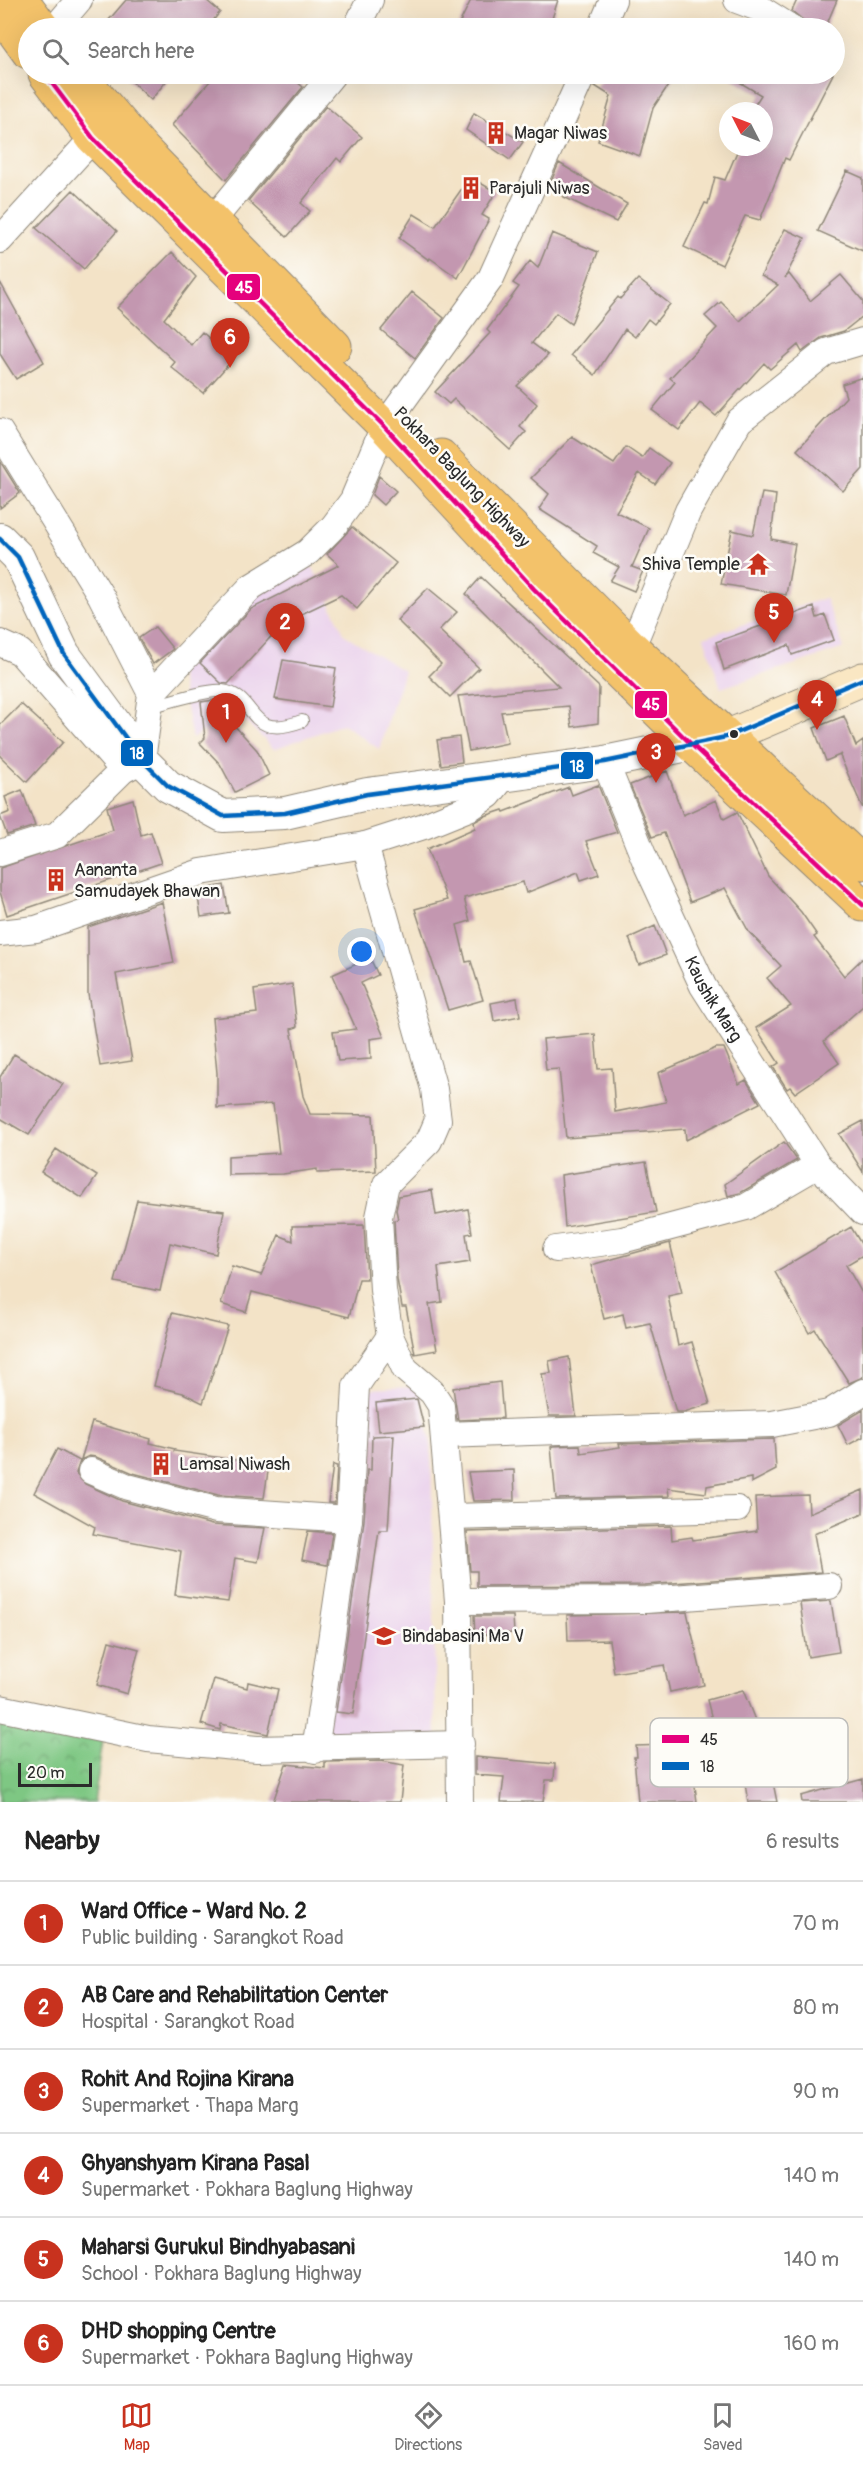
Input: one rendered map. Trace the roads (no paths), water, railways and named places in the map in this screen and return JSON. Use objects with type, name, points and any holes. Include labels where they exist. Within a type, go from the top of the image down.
[{"type":"highway","name":"Pokhara Baglung Highway","points":[[52,84],[93,138],[726,737],[863,863]]},
{"type":"highway","name":"Pokhara Baglung Highway","points":[[88,84],[144,150],[213,220],[390,418],[534,589],[691,744],[863,906]]},
{"type":"main road","points":[[726,737],[863,679]]},
{"type":"street","points":[[64,18],[79,0]]},
{"type":"street","points":[[361,18],[370,0]]},
{"type":"street","points":[[606,18],[613,0]]},
{"type":"street","points":[[737,0],[761,9],[775,18]]},
{"type":"street","points":[[213,220],[325,84]]},
{"type":"street","points":[[0,853],[57,836],[132,765],[150,700],[251,587],[308,552],[333,527],[353,500],[390,418],[491,278],[578,84]]},
{"type":"street","points":[[0,240],[93,138]]},
{"type":"street","points":[[632,647],[688,511],[740,421],[826,352],[863,340]]},
{"type":"street","points":[[0,432],[20,460],[101,596],[150,700]]},
{"type":"street","points":[[0,539],[18,557],[64,654],[132,765]]},
{"type":"street","points":[[0,643],[20,652],[132,765],[223,816],[285,813],[367,794],[605,762],[726,737]]},
{"type":"street","name":"Kaushik Marg","points":[[605,762],[647,865],[703,986],[818,1165],[863,1212]]},
{"type":"street","points":[[0,933],[36,929],[201,873],[365,845],[424,826],[471,807],[489,795],[505,775]]},
{"type":"street","points":[[365,845],[434,1089],[438,1120],[429,1141],[386,1184],[379,1216],[383,1290],[390,1336],[405,1370],[432,1392],[441,1406],[458,1601],[460,1802]]},
{"type":"street","points":[[556,1248],[622,1240],[746,1207],[818,1165]]},
{"type":"street","points":[[315,1750],[349,1519],[356,1386],[390,1336]]},
{"type":"street","points":[[444,1435],[772,1424],[829,1413],[863,1392]]},
{"type":"street","points":[[91,1471],[128,1487],[216,1510],[349,1519]]},
{"type":"street","points":[[452,1517],[737,1509]]},
{"type":"street","points":[[458,1601],[646,1600],[829,1586]]},
{"type":"street","points":[[0,1708],[148,1739],[256,1749],[315,1750],[461,1744]]},
{"type":"lane","points":[[150,700],[222,691],[234,696],[268,727],[278,729],[302,722]]},
{"type":"place","name":"Magar Niwas","points":[[496,133]]},
{"type":"place","name":"Parajuli Niwas","points":[[471,188]]},
{"type":"place","name":"DHD shopping Centre","points":[[230,368]]},
{"type":"place","name":"Shiva Temple","points":[[758,564]]},
{"type":"place","name":"Maharsi Gurukul Bindhyabasani","points":[[774,643]]},
{"type":"place","name":"AB Care and Rehabilitation Center","points":[[285,653]]},
{"type":"place","name":"Ghyanshyam Kirana Pasal","points":[[817,730]]},
{"type":"place","name":"Ward Office - Ward No. 2","points":[[226,743]]},
{"type":"place","name":"Rohit And Rojina Kirana","points":[[656,783]]},
{"type":"place","name":"Aananta Samudayek Bhawan","points":[[56,880]]},
{"type":"place","name":"Lamsal Niwash","points":[[161,1464]]},
{"type":"place","name":"Bindabasini Ma V","points":[[384,1636]]}]
